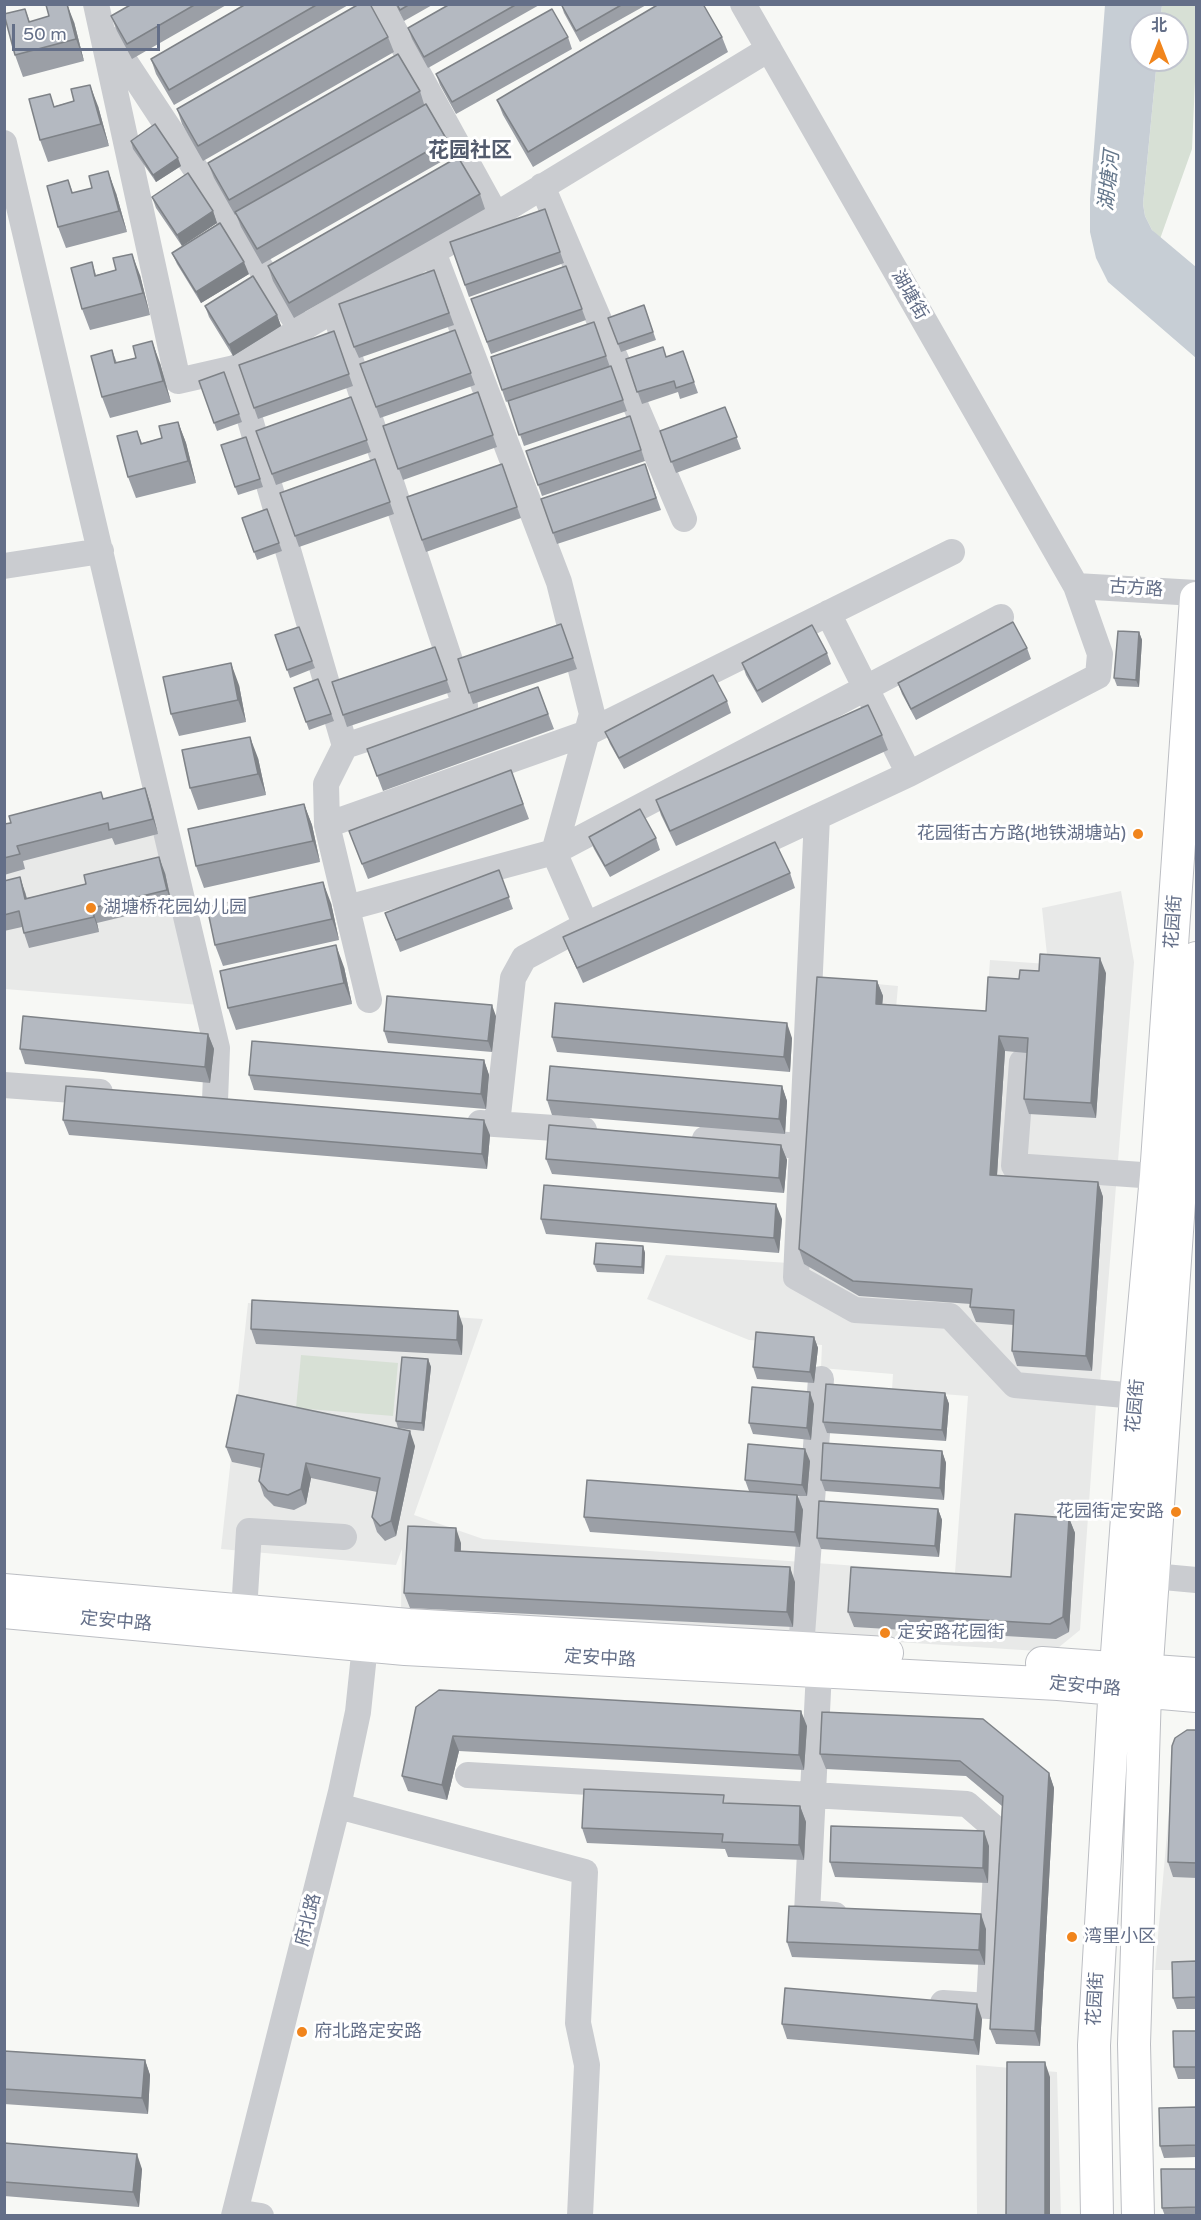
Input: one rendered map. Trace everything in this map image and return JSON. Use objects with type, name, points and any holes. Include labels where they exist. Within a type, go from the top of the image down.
[{"type":"main road","name":"花园街","points":[[1138,2216],[1131,1680],[1136,1396],[1156,1176],[1197,598]]},
{"type":"main road","name":"花园街","points":[[1097,2216],[1094,2045],[1131,1680],[1154,1576],[1191,1110],[1197,958]]},
{"type":"main road","name":"定安中路","points":[[4,1590],[244,1611],[366,1633],[405,1649],[810,1660],[1058,1684],[1197,1674]]},
{"type":"main road","name":"定安中路","points":[[4,1612],[324,1642],[366,1633]]},
{"type":"main road","name":"定安中路","points":[[1131,1680],[1197,1696]]},
{"type":"street","points":[[380,4],[496,214]]},
{"type":"street","name":"湖塘街","points":[[743,4],[1076,586],[1100,654],[1098,676],[909,774]]},
{"type":"street","points":[[99,16],[178,381],[235,368],[433,252],[769,49]]},
{"type":"street","points":[[99,16],[301,329]]},
{"type":"street","points":[[4,143],[218,1048],[215,1101]]},
{"type":"street","points":[[542,186],[684,519]]},
{"type":"street","points":[[433,252],[559,582],[592,714],[554,852],[586,925]]},
{"type":"street","points":[[334,310],[465,706],[345,746]]},
{"type":"street","points":[[235,368],[345,746],[326,784],[327,825],[369,1000]]},
{"type":"street","points":[[4,566],[100,551]]},
{"type":"street","points":[[327,825],[587,733],[951,552]]},
{"type":"street","name":"古方路","points":[[1076,586],[1197,593]]},
{"type":"street","points":[[497,1124],[513,978],[524,958],[586,925],[909,774],[828,613]]},
{"type":"street","points":[[347,908],[554,852],[1001,617]]},
{"type":"street","points":[[817,817],[796,1277],[855,1310],[950,1316],[1015,1385],[1136,1396]]},
{"type":"street","points":[[1022,1062],[1014,1166],[1156,1176]]},
{"type":"street","points":[[4,1084],[121,1094]]},
{"type":"street","points":[[462,1121],[603,1131]]},
{"type":"street","points":[[685,1137],[802,1146]]},
{"type":"street","points":[[820,1379],[810,1660],[813,1795],[807,1913],[854,1916]]},
{"type":"street","points":[[244,1611],[249,1531],[344,1537]]},
{"type":"street","points":[[1154,1576],[1197,1580]]},
{"type":"street","name":"府北路","points":[[234,2214],[338,1806],[358,1712],[366,1633]]},
{"type":"street","points":[[468,1775],[967,1804],[998,1831],[982,1923],[989,2006],[918,2001]]},
{"type":"street","points":[[338,1806],[585,1872],[578,2023],[587,2065],[580,2216]]},
{"type":"street","points":[[234,2214],[261,2216]]},
{"type":"shaded area","points":[[1162,5],[1196,5],[1192,149],[1160,239],[1145,216],[1143,204],[1156,72],[1189,72],[1189,12],[1161,12]]},
{"type":"shaded area","name":"湖塘桥花园幼儿园","points":[[151,791],[200,1005],[5,989],[4,828]]},
{"type":"shaded area","points":[[1121,891],[1134,962],[1100,1385],[1014,1376],[951,1308],[857,1303],[790,1263],[787,1278],[851,1319],[948,1323],[1014,1393],[1096,1404],[1080,1630],[1053,1652],[401,1610],[402,1549],[396,1565],[221,1549],[248,1303],[483,1319],[414,1515],[483,1539],[955,1573],[968,1396],[892,1390],[893,1374],[821,1368],[822,1345],[749,1340],[647,1299],[666,1255],[789,1263],[801,977],[898,986],[896,1008],[986,1016],[990,960],[1048,964],[1042,908]]},
{"type":"shaded area","points":[[301,1355],[398,1363],[393,1416],[296,1408]]},
{"type":"shaded area","points":[[1196,1738],[1196,1970],[1155,1970],[1173,1765]]},
{"type":"shaded area","points":[[976,2065],[1057,2072],[1061,2215],[977,2215]]},
{"type":"water","name":"湖塘河","points":[[1105,5],[1162,5],[1161,12],[1129,12],[1129,72],[1156,72],[1143,204],[1145,216],[1152,230],[1196,267],[1196,358],[1108,282],[1096,258],[1090,232],[1090,199]]},
{"type":"building","points":[[67,4],[76,39],[15,55],[4,14],[25,9],[29,22],[49,16],[46,5]]},
{"type":"building","points":[[132,4],[196,4],[127,44],[111,16]]},
{"type":"building","points":[[246,4],[318,4],[169,90],[151,59]]},
{"type":"building","points":[[359,4],[370,4],[388,37],[198,146],[177,109]]},
{"type":"building","points":[[397,4],[410,4],[400,10]]},
{"type":"building","points":[[450,4],[517,4],[424,57],[408,28]]},
{"type":"building","points":[[561,4],[623,4],[576,31]]},
{"type":"building","points":[[659,4],[703,4],[722,37],[528,152],[497,100]]},
{"type":"building","points":[[552,9],[568,37],[452,102],[436,74]]},
{"type":"building","points":[[398,54],[420,91],[229,200],[208,163]]},
{"type":"building","points":[[90,85],[101,124],[40,140],[29,99],[50,94],[54,107],[74,101],[71,89]]},
{"type":"building","points":[[426,104],[447,140],[257,249],[235,212]]},
{"type":"building","points":[[155,124],[178,158],[153,175],[131,141]]},
{"type":"building","points":[[458,157],[480,194],[289,303],[268,266]]},
{"type":"building","points":[[108,171],[119,211],[58,227],[47,186],[68,180],[72,193],[92,188],[89,176]]},
{"type":"building","points":[[188,173],[213,211],[177,235],[152,197]]},
{"type":"building","points":[[545,209],[560,252],[465,285],[450,242]]},
{"type":"building","points":[[220,223],[244,262],[196,292],[172,253]]},
{"type":"building","points":[[132,254],[143,293],[82,309],[71,268],[92,262],[95,276],[116,270],[113,258]]},
{"type":"building","points":[[566,266],[582,309],[487,342],[471,299]]},
{"type":"building","points":[[434,270],[449,313],[354,347],[339,304]]},
{"type":"building","points":[[253,276],[277,315],[229,345],[205,306]]},
{"type":"building","points":[[644,305],[653,332],[618,344],[608,318]]},
{"type":"building","points":[[594,322],[606,356],[502,390],[491,357]]},
{"type":"building","points":[[455,330],[471,373],[376,407],[360,364]]},
{"type":"building","points":[[334,331],[349,374],[254,408],[239,365]]},
{"type":"building","points":[[152,341],[163,381],[102,397],[91,356],[112,350],[115,363],[136,358],[133,346]]},
{"type":"building","points":[[663,347],[666,357],[683,351],[694,382],[676,388],[674,381],[637,392],[626,359]]},
{"type":"building","points":[[611,366],[623,400],[519,435],[508,401]]},
{"type":"building","points":[[224,372],[239,414],[214,423],[199,381]]},
{"type":"building","points":[[478,392],[493,435],[398,469],[383,426]]},
{"type":"building","points":[[351,397],[367,440],[272,474],[256,431]]},
{"type":"building","points":[[725,407],[737,437],[671,462],[660,431]]},
{"type":"building","points":[[630,416],[641,450],[538,485],[526,451]]},
{"type":"building","points":[[178,422],[188,461],[128,477],[117,436],[137,431],[141,444],[162,438],[159,426]]},
{"type":"building","points":[[246,437],[260,479],[235,487],[221,445]]},
{"type":"building","points":[[375,459],[390,502],[295,536],[280,493]]},
{"type":"building","points":[[502,464],[517,507],[422,540],[407,497]]},
{"type":"building","points":[[645,464],[656,498],[553,533],[541,499]]},
{"type":"building","points":[[267,509],[279,543],[254,552],[242,518]]},
{"type":"building","points":[[1013,622],[1027,648],[911,709],[898,683]]},
{"type":"building","points":[[561,624],[573,658],[469,693],[458,659]]},
{"type":"building","points":[[812,625],[827,653],[757,691],[742,663]]},
{"type":"building","points":[[299,627],[312,661],[287,670],[275,635]]},
{"type":"building","points":[[1118,631],[1139,632],[1136,680],[1114,678]]},
{"type":"building","points":[[435,647],[447,680],[343,715],[332,682]]},
{"type":"building","points":[[231,663],[238,700],[171,714],[163,677]]},
{"type":"building","points":[[713,675],[727,701],[619,758],[605,732]]},
{"type":"building","points":[[318,679],[331,714],[306,722],[294,688]]},
{"type":"building","points":[[538,687],[548,714],[377,776],[367,749]]},
{"type":"building","points":[[868,705],[882,735],[670,831],[656,800]]},
{"type":"building","points":[[250,737],[258,774],[190,788],[182,750]]},
{"type":"building","points":[[511,770],[523,804],[362,864],[349,831]]},
{"type":"building","points":[[145,788],[153,819],[109,830],[108,823],[17,846],[20,854],[4,858],[4,824],[11,823],[9,816],[101,792],[103,799]]},
{"type":"building","points":[[304,804],[313,841],[196,866],[188,829]]},
{"type":"building","points":[[640,809],[656,838],[605,866],[589,837]]},
{"type":"building","points":[[775,842],[790,873],[577,968],[563,937]]},
{"type":"building","points":[[159,857],[167,890],[92,908],[94,917],[24,933],[19,911],[4,915],[4,881],[20,877],[25,899],[86,884],[84,875]]},
{"type":"building","points":[[499,870],[509,897],[396,940],[385,913]]},
{"type":"building","points":[[323,882],[332,919],[215,945],[207,907]]},
{"type":"building","points":[[336,945],[344,983],[228,1008],[220,971]]},
{"type":"building","points":[[1040,954],[1100,958],[1091,1103],[1024,1099],[1028,1038],[999,1036],[990,1175],[1098,1182],[1086,1356],[1012,1351],[1014,1310],[970,1307],[972,1289],[853,1281],[799,1249],[817,977],[877,981],[876,1004],[986,1011],[988,977],[1019,979],[1020,970],[1039,971]]},
{"type":"building","points":[[387,996],[492,1005],[488,1041],[384,1031]]},
{"type":"building","points":[[555,1003],[787,1023],[784,1057],[552,1037]]},
{"type":"building","points":[[23,1016],[208,1034],[205,1067],[20,1049]]},
{"type":"building","points":[[252,1041],[484,1060],[481,1094],[249,1075]]},
{"type":"building","points":[[550,1066],[782,1086],[779,1119],[547,1100]]},
{"type":"building","points":[[66,1086],[484,1120],[482,1154],[63,1120]]},
{"type":"building","points":[[549,1125],[781,1145],[779,1178],[546,1159]]},
{"type":"building","points":[[544,1185],[776,1204],[774,1238],[541,1219]]},
{"type":"building","points":[[596,1243],[643,1246],[642,1267],[594,1264]]},
{"type":"building","points":[[252,1300],[458,1311],[457,1340],[251,1329]]},
{"type":"building","points":[[756,1332],[814,1337],[810,1372],[753,1367]]},
{"type":"building","points":[[402,1357],[428,1359],[422,1423],[396,1421]]},
{"type":"building","points":[[826,1384],[945,1393],[942,1430],[823,1422]]},
{"type":"building","points":[[752,1387],[810,1392],[807,1428],[749,1423]]},
{"type":"building","points":[[237,1395],[410,1431],[391,1521],[380,1526],[372,1517],[380,1478],[306,1463],[301,1489],[288,1495],[268,1491],[259,1481],[264,1454],[226,1447]]},
{"type":"building","points":[[823,1443],[942,1451],[940,1488],[821,1480]]},
{"type":"building","points":[[748,1444],[805,1449],[802,1485],[745,1480]]},
{"type":"building","points":[[587,1480],[797,1495],[795,1532],[584,1517]]},
{"type":"building","points":[[819,1501],[938,1509],[935,1546],[817,1538]]},
{"type":"building","points":[[1015,1514],[1069,1518],[1063,1617],[1050,1624],[848,1612],[851,1567],[1011,1577]]},
{"type":"building","points":[[408,1526],[456,1528],[455,1551],[790,1567],[787,1612],[404,1593]]},
{"type":"building","points":[[439,1690],[801,1711],[799,1755],[453,1736],[442,1785],[402,1776],[416,1707]]},
{"type":"building","points":[[822,1712],[983,1719],[1049,1773],[1035,2031],[990,2029],[1003,1796],[960,1761],[820,1754]]},
{"type":"building","points":[[1187,1730],[1197,1730],[1197,1863],[1168,1862],[1172,1746],[1175,1738]]},
{"type":"building","points":[[584,1789],[724,1795],[723,1803],[800,1806],[799,1845],[722,1842],[723,1834],[582,1828]]},
{"type":"building","points":[[831,1826],[984,1831],[983,1868],[830,1862]]},
{"type":"building","points":[[789,1906],[981,1914],[979,1950],[787,1942]]},
{"type":"building","points":[[1197,1961],[1197,1997],[1173,1998],[1172,1962]]},
{"type":"building","points":[[785,1988],[977,2004],[974,2040],[782,2024]]},
{"type":"building","points":[[1173,2031],[1197,2031],[1197,2067],[1174,2067]]},
{"type":"building","points":[[4,2051],[145,2060],[142,2098],[4,2089]]},
{"type":"building","points":[[1007,2062],[1045,2062],[1045,2216],[1006,2216]]},
{"type":"building","points":[[1197,2107],[1197,2145],[1160,2146],[1159,2108]]},
{"type":"building","points":[[4,2143],[137,2154],[133,2192],[4,2182]]},
{"type":"building","points":[[1161,2169],[1197,2169],[1197,2207],[1162,2208]]},
{"type":"place","name":"花园街古方路(地铁湖塘站)","points":[[1138,834]]},
{"type":"place","name":"湖塘桥花园幼儿园","points":[[91,908]]},
{"type":"place","name":"花园街定安路","points":[[1176,1512]]},
{"type":"place","name":"定安路花园街","points":[[885,1633]]},
{"type":"place","name":"湾里小区","points":[[1072,1937]]},
{"type":"place","name":"府北路定安路","points":[[302,2032]]},
{"type":"district","name":"花园社区","points":[[470,151]]}]
